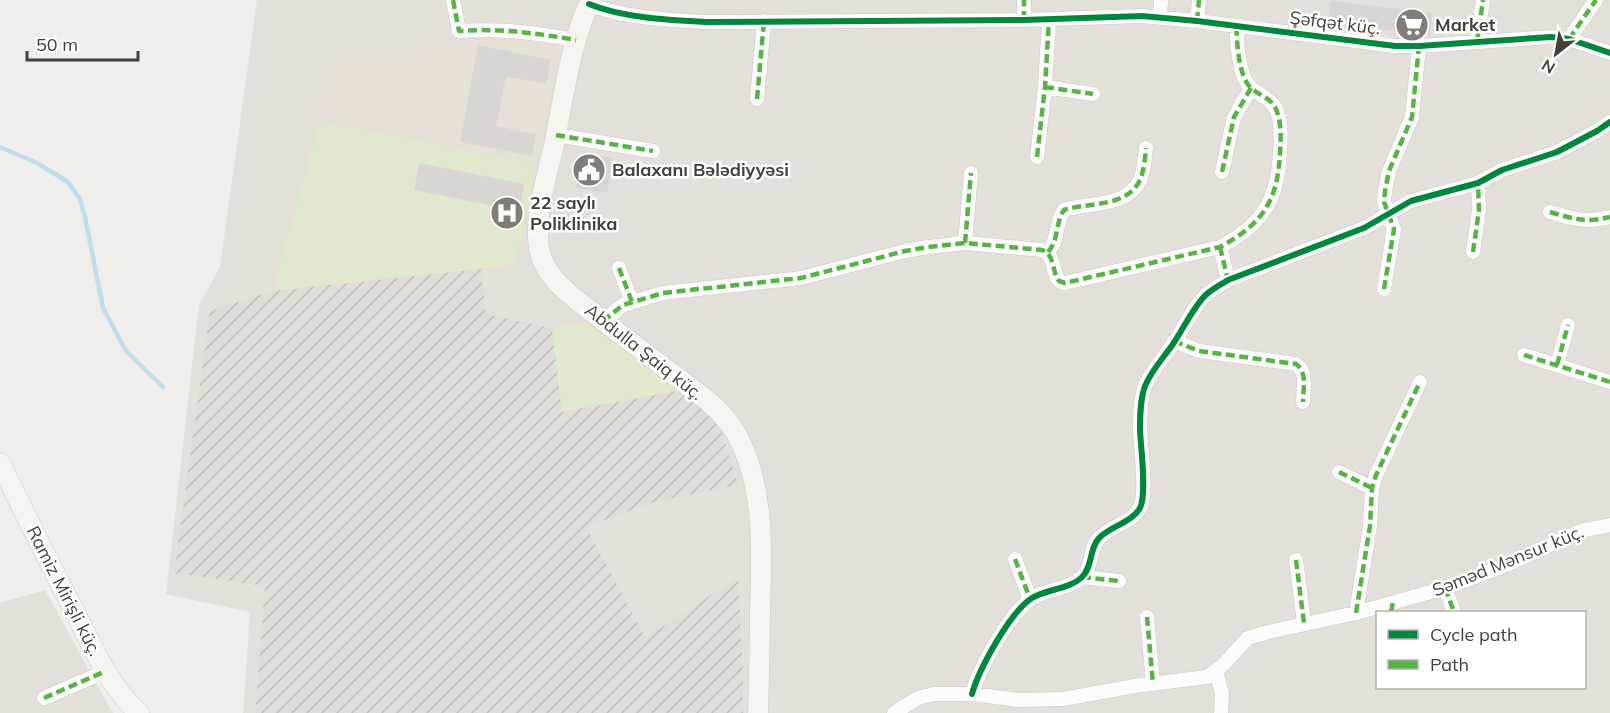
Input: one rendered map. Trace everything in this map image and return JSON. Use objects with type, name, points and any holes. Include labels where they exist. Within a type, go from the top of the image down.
[{"type":"street","points":[[453,0],[459,32],[488,29],[520,31],[576,40]]},
{"type":"street","points":[[1024,0],[1024,20]]},
{"type":"street","points":[[1160,17],[1161,0]]},
{"type":"street","points":[[1197,21],[1199,0]]},
{"type":"street","points":[[1477,42],[1483,0]]},
{"type":"street","points":[[1569,39],[1596,0]]},
{"type":"street","name":"Abdulla Şaiq küç.","points":[[590,2],[576,40],[539,215],[538,249],[548,271],[558,284],[706,400],[728,422],[742,446],[754,482],[759,514],[761,568],[758,713]]},
{"type":"street","name":"Şəfqət küç.","points":[[590,2],[610,11],[679,20],[1024,20],[1160,17],[1361,42],[1419,46],[1551,37],[1569,39],[1610,53]]},
{"type":"street","points":[[1036,157],[1045,87],[1049,19]]},
{"type":"street","points":[[757,99],[764,21]]},
{"type":"street","points":[[603,321],[614,311],[632,302],[663,293],[801,279],[905,251],[965,243],[1048,252],[1052,257],[1055,276],[1059,281],[1065,283],[1220,247],[1237,238],[1262,214],[1276,189],[1280,174],[1280,123],[1272,102],[1251,88],[1246,81],[1236,43],[1237,26]]},
{"type":"street","points":[[1384,289],[1394,229],[1384,202],[1385,191],[1389,171],[1412,117],[1419,46]]},
{"type":"street","points":[[1045,87],[1093,94]]},
{"type":"street","points":[[1222,172],[1234,117],[1251,88]]},
{"type":"street","points":[[972,694],[976,680],[999,638],[1030,599],[1053,588],[1070,585],[1082,577],[1088,568],[1098,538],[1134,516],[1142,502],[1140,413],[1145,387],[1203,298],[1228,280],[1364,228],[1411,201],[1478,183],[1502,170],[1557,152],[1610,122]]},
{"type":"street","points":[[556,135],[653,151]]},
{"type":"street","points":[[1048,252],[1055,242],[1059,216],[1064,210],[1112,201],[1136,186],[1140,180],[1146,148]]},
{"type":"street","points":[[965,243],[970,173]]},
{"type":"street","points":[[1473,252],[1479,210],[1478,183]]},
{"type":"street","points":[[1550,212],[1583,221],[1610,217]]},
{"type":"street","points":[[1220,247],[1228,280]]},
{"type":"street","points":[[619,268],[632,302]]},
{"type":"street","points":[[1557,365],[1568,325]]},
{"type":"street","points":[[1174,341],[1199,351],[1296,364],[1302,368],[1304,375],[1304,402]]},
{"type":"street","points":[[1524,354],[1610,382]]},
{"type":"street","points":[[1356,613],[1370,526],[1372,488],[1420,382]]},
{"type":"street","name":"Ramiz Mirişli küç.","points":[[0,463],[43,553],[106,671],[121,694],[139,713]]},
{"type":"street","points":[[1339,472],[1372,488]]},
{"type":"street","name":"Səməd Mənsur küç.","points":[[1216,672],[1248,638],[1304,623],[1392,607],[1509,564],[1580,531],[1610,525]]},
{"type":"street","points":[[1015,560],[1030,599]]},
{"type":"street","points":[[1296,560],[1304,623]]},
{"type":"street","points":[[1082,577],[1119,581]]},
{"type":"street","points":[[1445,588],[1454,611]]},
{"type":"street","points":[[1147,617],[1152,684]]},
{"type":"street","points":[[44,698],[106,671]]},
{"type":"street","points":[[894,713],[918,698],[934,694],[972,694],[1019,700],[1063,699],[1195,679],[1216,672],[1222,693],[1221,713]]},
{"type":"shaded area","points":[[257,0],[1610,0],[1610,713],[243,713],[250,612],[166,594],[199,305],[220,267]]},
{"type":"shaded area","points":[[511,35],[564,45],[537,163],[320,121],[333,68]]},
{"type":"shaded area","points":[[481,269],[486,314],[552,328],[562,411],[681,390],[707,412],[721,430],[738,485],[657,501],[586,527],[646,638],[738,577],[743,713],[255,713],[265,586],[174,573],[210,311],[272,291]]},
{"type":"shaded area","points":[[45,590],[114,713],[0,713],[0,603]]},
{"type":"green space","points":[[320,121],[537,163],[515,265],[272,291]]},
{"type":"green space","points":[[585,322],[681,390],[562,412],[552,328]]},
{"type":"building","points":[[1331,1],[1432,13],[1430,35],[1328,23]]},
{"type":"building","points":[[478,45],[551,60],[546,84],[506,76],[496,126],[536,134],[532,156],[460,142]]},
{"type":"building","points":[[582,153],[613,158],[607,193],[576,188]]},
{"type":"building","points":[[419,163],[524,184],[516,228],[491,223],[494,206],[414,190]]},
{"type":"waterway","points":[[0,147],[37,163],[68,182],[80,199],[103,308],[126,351],[163,387]]},
{"type":"marked path","points":[[453,0],[459,31],[518,32],[576,40]]},
{"type":"marked path","points":[[1024,0],[1024,20]]},
{"type":"marked path","points":[[1197,21],[1199,0]]},
{"type":"marked path","points":[[1477,42],[1483,0]]},
{"type":"marked path","points":[[1569,39],[1596,0]]},
{"type":"marked path","points":[[1037,157],[1045,87],[1049,19]]},
{"type":"marked path","points":[[757,99],[764,21]]},
{"type":"marked path","points":[[603,321],[623,305],[663,293],[801,278],[928,247],[965,243],[1042,250],[1049,256],[1059,281],[1065,283],[1220,247],[1247,229],[1265,209],[1276,184],[1279,169],[1279,118],[1270,101],[1253,90],[1246,82],[1239,58],[1237,26]]},
{"type":"marked path","points":[[1384,289],[1394,229],[1384,202],[1385,191],[1389,171],[1412,117],[1419,46]]},
{"type":"marked path","points":[[1045,87],[1093,94]]},
{"type":"marked path","points":[[1222,172],[1234,117],[1251,88]]},
{"type":"marked path","points":[[556,135],[653,151]]},
{"type":"marked path","points":[[1048,252],[1054,242],[1064,210],[1117,200],[1134,189],[1140,180],[1146,148]]},
{"type":"marked path","points":[[965,243],[971,173]]},
{"type":"marked path","points":[[1473,252],[1479,210],[1478,183]]},
{"type":"marked path","points":[[1550,212],[1580,219],[1593,220],[1610,217]]},
{"type":"marked path","points":[[1220,247],[1228,280]]},
{"type":"marked path","points":[[619,268],[632,302]]},
{"type":"marked path","points":[[1557,365],[1568,325]]},
{"type":"marked path","points":[[1174,341],[1199,351],[1296,364],[1303,376],[1303,402]]},
{"type":"marked path","points":[[1524,355],[1610,382]]},
{"type":"marked path","points":[[1356,613],[1370,526],[1372,488],[1420,382]]},
{"type":"marked path","points":[[1339,472],[1372,488]]},
{"type":"marked path","points":[[1015,559],[1030,599]]},
{"type":"marked path","points":[[1296,560],[1304,623]]},
{"type":"marked path","points":[[1082,577],[1119,581]]},
{"type":"marked path","points":[[1445,588],[1454,611]]},
{"type":"marked path","points":[[1391,611],[1393,602]]},
{"type":"marked path","points":[[1147,617],[1153,684]]},
{"type":"marked path","points":[[44,698],[106,671]]},
{"type":"cycle path","points":[[589,4],[632,15],[707,22],[1024,20],[1142,16],[1395,46],[1551,37],[1569,39],[1610,53]]},
{"type":"cycle path","points":[[972,694],[981,670],[996,642],[1023,605],[1038,595],[1071,584],[1082,577],[1100,537],[1132,517],[1140,508],[1143,493],[1140,414],[1145,386],[1194,309],[1208,293],[1228,280],[1364,228],[1411,201],[1478,183],[1502,170],[1557,152],[1610,122]]},
{"type":"place","name":"Market","points":[[1412,25]]},
{"type":"place","name":"Balaxanı Bələdiyyəsi","points":[[589,170]]},
{"type":"place","name":"22 saylı Poliklinika","points":[[507,213]]}]
